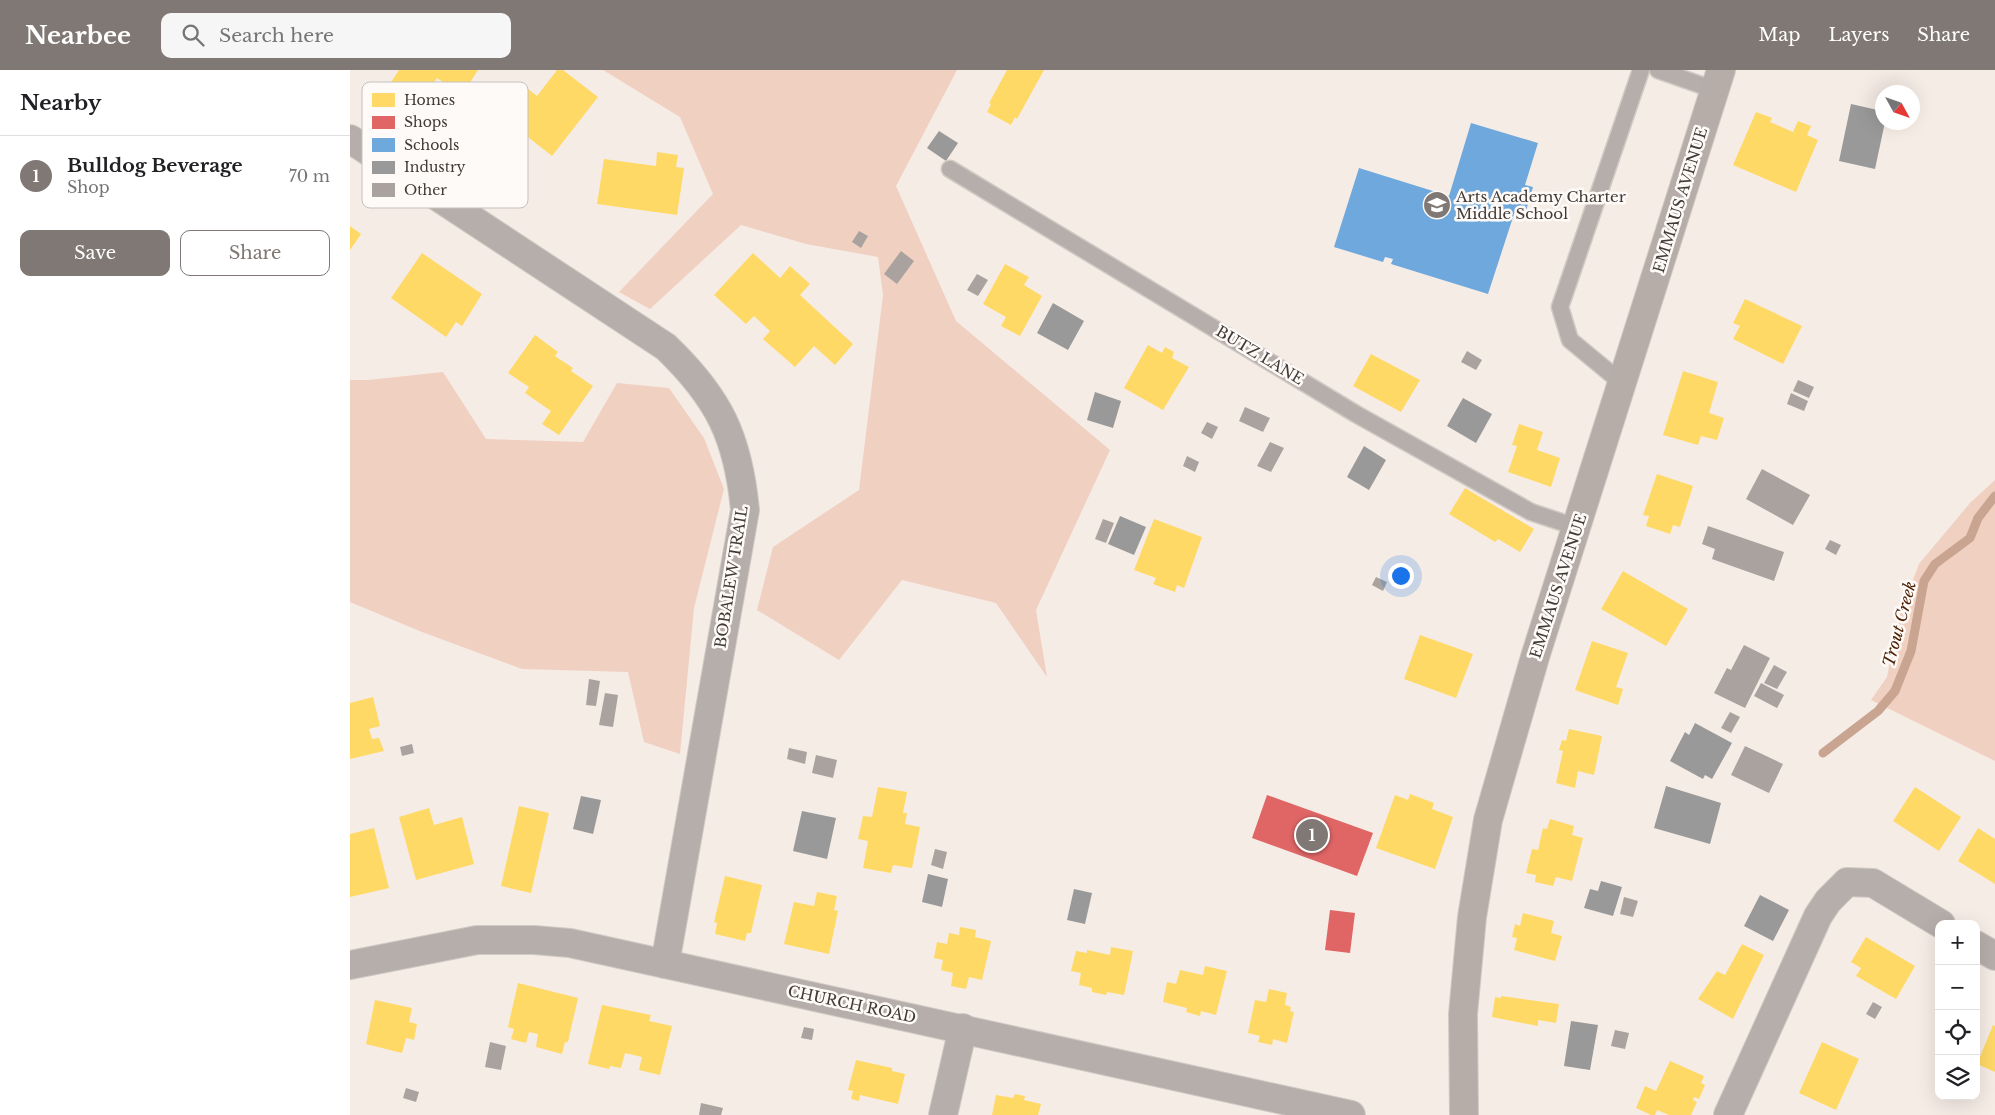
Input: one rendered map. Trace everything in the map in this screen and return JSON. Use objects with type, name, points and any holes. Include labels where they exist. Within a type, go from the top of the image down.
[{"type":"main road","name":"EMMAUS AVENUE","points":[[1464,1115],[1464,1004],[1472,917],[1488,820],[1535,657],[1718,80]]},
{"type":"street","name":"BOBALEW TRAIL","points":[[350,139],[362,147]]},
{"type":"street","name":"BOBALEW TRAIL","points":[[455,208],[666,347],[693,373],[715,403],[731,437],[741,472],[745,510],[665,964]]},
{"type":"street","points":[[1728,1115],[1818,916],[1828,901],[1847,882],[1873,883],[1935,920]]},
{"type":"street","name":"CHURCH ROAD","points":[[350,965],[477,940],[534,940],[570,943],[963,1028],[1351,1115]]},
{"type":"street","points":[[1980,947],[1995,956]]},
{"type":"street","points":[[943,1115],[963,1028]]},
{"type":"lane","points":[[1622,383],[1570,340],[1560,307],[1641,70]]},
{"type":"lane","points":[[1658,70],[1718,80]]},
{"type":"lane","name":"BUTZ LANE","points":[[950,169],[1356,414],[1531,512],[1576,527]]},
{"type":"shaded area","points":[[603,70],[957,70],[896,186],[956,321],[1110,450],[1036,610],[1047,677],[996,603],[902,580],[839,660],[757,610],[773,547],[859,490],[883,295],[878,257],[806,244],[741,225],[650,309],[619,292],[713,194],[680,117]]},
{"type":"shaded area","points":[[443,372],[486,439],[583,442],[617,383],[669,388],[704,438],[724,489],[694,608],[680,754],[644,742],[628,672],[522,669],[422,632],[350,602],[350,380],[368,380]]},
{"type":"shaded area","points":[[1995,480],[1995,761],[1871,700],[1887,677],[1899,617],[1919,564],[1970,503]]},
{"type":"building: Homes","points":[[399,70],[478,70],[470,82],[443,82],[437,78],[434,82],[391,82]]},
{"type":"building: Homes","points":[[557,70],[563,70],[598,97],[552,156],[528,137],[528,89],[537,96]]},
{"type":"building: Homes","points":[[1007,70],[1044,70],[1017,119],[1015,117],[1011,125],[987,112],[991,104],[989,103]]},
{"type":"building: Homes","points":[[1756,112],[1772,118],[1770,122],[1793,132],[1798,121],[1811,126],[1807,135],[1818,140],[1796,192],[1733,165]]},
{"type":"building: Homes","points":[[657,152],[678,155],[676,167],[684,168],[677,215],[597,204],[604,159],[656,166]]},
{"type":"building: Homes","points":[[350,226],[361,234],[350,250]]},
{"type":"building: Homes","points":[[422,253],[482,294],[462,326],[456,322],[446,337],[391,298]]},
{"type":"building: Homes","points":[[753,253],[780,278],[790,266],[810,284],[800,295],[853,344],[835,365],[814,346],[795,367],[763,339],[770,331],[754,316],[746,324],[714,295]]},
{"type":"building: Homes","points":[[1005,264],[1029,277],[1024,285],[1042,296],[1020,336],[1001,326],[1006,317],[983,304]]},
{"type":"building: Homes","points":[[1745,299],[1802,326],[1783,364],[1733,339],[1740,326],[1733,323]]},
{"type":"building: Homes","points":[[535,335],[558,352],[555,356],[573,368],[571,371],[593,386],[559,435],[542,424],[551,411],[525,393],[529,387],[508,373]]},
{"type":"building: Homes","points":[[1148,345],[1162,353],[1165,347],[1174,352],[1172,358],[1189,367],[1163,410],[1124,388]]},
{"type":"building: Homes","points":[[1371,354],[1420,380],[1401,412],[1353,386]]},
{"type":"building: Homes","points":[[1683,371],[1718,382],[1709,413],[1724,418],[1717,440],[1701,436],[1698,445],[1663,435]]},
{"type":"building: Homes","points":[[1519,424],[1543,432],[1537,450],[1560,458],[1551,487],[1508,472],[1517,446],[1512,445]]},
{"type":"building: Homes","points":[[1657,474],[1693,486],[1680,527],[1673,525],[1670,534],[1646,526],[1649,516],[1643,515]]},
{"type":"building: Homes","points":[[1465,488],[1534,529],[1520,552],[1498,539],[1495,542],[1449,514]]},
{"type":"building: Homes","points":[[1154,519],[1202,537],[1184,588],[1177,585],[1175,592],[1153,584],[1156,578],[1134,570]]},
{"type":"building: Homes","points":[[1623,571],[1688,609],[1666,646],[1601,609]]},
{"type":"building: Homes","points":[[1420,635],[1473,654],[1456,698],[1404,679]]},
{"type":"building: Homes","points":[[1592,641],[1628,653],[1616,687],[1623,689],[1618,705],[1575,690]]},
{"type":"building: Homes","points":[[373,697],[380,726],[369,729],[372,739],[379,738],[384,751],[350,759],[350,703]]},
{"type":"building: Homes","points":[[1569,729],[1602,736],[1594,775],[1578,771],[1575,788],[1556,783],[1563,751],[1559,750],[1562,740],[1566,741]]},
{"type":"building: Homes","points":[[878,787],[907,792],[903,813],[907,813],[905,824],[920,827],[912,868],[893,865],[891,873],[863,868],[868,841],[858,839],[863,816],[872,817]]},
{"type":"building: Homes","points":[[1915,787],[1961,817],[1939,851],[1893,821]]},
{"type":"building: Homes","points":[[1410,794],[1434,803],[1432,809],[1453,817],[1435,869],[1376,848],[1395,795],[1408,800]]},
{"type":"building: Homes","points":[[519,806],[549,813],[531,893],[501,886]]},
{"type":"building: Homes","points":[[429,808],[434,825],[462,817],[474,864],[416,880],[399,817]]},
{"type":"building: Homes","points":[[1550,819],[1574,826],[1572,835],[1583,838],[1572,881],[1556,877],[1553,886],[1535,882],[1536,875],[1526,873],[1532,849],[1538,850],[1543,828],[1547,829]]},
{"type":"building: Homes","points":[[374,828],[389,888],[350,897],[350,834]]},
{"type":"building: Homes","points":[[1978,828],[1995,839],[1995,884],[1958,861]]},
{"type":"building: Homes","points":[[725,876],[762,885],[751,933],[747,933],[745,941],[715,934],[717,923],[714,922]]},
{"type":"building: Homes","points":[[817,892],[837,896],[834,910],[838,911],[829,954],[784,944],[794,902],[814,906]]},
{"type":"building: Homes","points":[[1523,913],[1554,921],[1551,933],[1562,936],[1555,961],[1514,950],[1517,938],[1512,937],[1515,924],[1520,926]]},
{"type":"building: Homes","points":[[960,927],[976,930],[975,937],[991,941],[982,980],[969,977],[966,989],[951,986],[953,973],[941,970],[943,960],[934,958],[937,942],[947,944],[949,933],[959,935]]},
{"type":"building: Homes","points":[[1866,937],[1915,966],[1896,999],[1856,976],[1861,968],[1851,962]]},
{"type":"building: Homes","points":[[1742,944],[1764,955],[1733,1019],[1698,999],[1717,971],[1725,975]]},
{"type":"building: Homes","points":[[1111,947],[1133,951],[1124,995],[1107,992],[1106,995],[1092,992],[1092,988],[1079,985],[1081,973],[1071,971],[1076,951],[1087,953],[1087,950],[1110,955]]},
{"type":"building: Homes","points":[[1205,966],[1227,971],[1216,1015],[1201,1011],[1200,1016],[1186,1012],[1187,1008],[1163,1002],[1167,982],[1176,984],[1180,970],[1203,975]]},
{"type":"building: Homes","points":[[518,983],[578,998],[568,1042],[565,1042],[562,1054],[536,1047],[538,1034],[529,1032],[526,1043],[511,1039],[514,1029],[508,1027]]},
{"type":"building: Homes","points":[[1269,989],[1287,993],[1285,1005],[1291,1007],[1290,1011],[1294,1012],[1287,1043],[1273,1039],[1272,1045],[1258,1042],[1260,1036],[1248,1033],[1255,1000],[1266,1002]]},
{"type":"building: Homes","points":[[1501,996],[1559,1004],[1556,1023],[1538,1020],[1538,1026],[1492,1017],[1495,997],[1501,998]]},
{"type":"building: Homes","points":[[375,1000],[412,1008],[409,1022],[417,1024],[414,1040],[406,1038],[402,1053],[366,1044]]},
{"type":"building: Homes","points":[[602,1005],[651,1015],[649,1021],[672,1026],[660,1075],[639,1070],[642,1057],[625,1053],[621,1068],[610,1066],[609,1069],[588,1064]]},
{"type":"building: Homes","points":[[1993,1025],[1995,1026],[1995,1072],[1980,1065],[1980,1057]]},
{"type":"building: Homes","points":[[1822,1042],[1859,1059],[1836,1110],[1799,1093]]},
{"type":"building: Homes","points":[[856,1060],[892,1068],[892,1071],[905,1074],[898,1104],[860,1095],[859,1101],[851,1099],[853,1091],[848,1090]]},
{"type":"building: Homes","points":[[1670,1061],[1704,1076],[1701,1083],[1705,1085],[1699,1099],[1694,1097],[1693,1100],[1697,1102],[1691,1115],[1669,1115],[1657,1110],[1655,1115],[1651,1115],[1636,1108],[1645,1086],[1656,1091]]},
{"type":"building: Homes","points":[[1015,1094],[1025,1096],[1024,1100],[1041,1104],[1038,1115],[992,1115],[996,1095],[1013,1098]]},
{"type":"building: Shops","points":[[1267,795],[1373,833],[1357,876],[1252,838]]},
{"type":"building: Shops","points":[[1330,910],[1355,913],[1350,953],[1325,950]]},
{"type":"building: Schools","name":"Arts Academy Charter Middle School","points":[[1471,123],[1538,143],[1525,185],[1533,187],[1525,214],[1515,211],[1488,294],[1391,264],[1393,259],[1385,257],[1383,262],[1334,247],[1359,168],[1449,196]]},
{"type":"building: Industry","points":[[1851,104],[1875,109],[1875,130],[1883,130],[1875,169],[1839,161]]},
{"type":"building: Industry","points":[[939,131],[958,143],[946,161],[927,148]]},
{"type":"building: Industry","points":[[1053,303],[1084,321],[1068,350],[1037,333]]},
{"type":"building: Industry","points":[[1095,392],[1121,401],[1113,428],[1087,420]]},
{"type":"building: Industry","points":[[1463,398],[1492,414],[1476,443],[1447,426]]},
{"type":"building: Industry","points":[[1364,446],[1386,460],[1369,490],[1347,477]]},
{"type":"building: Industry","points":[[1120,516],[1146,527],[1134,555],[1108,544]]},
{"type":"building: Industry","points":[[1695,723],[1732,743],[1712,779],[1705,775],[1703,779],[1670,761],[1685,732],[1689,735]]},
{"type":"building: Industry","points":[[1666,786],[1721,803],[1710,844],[1654,828]]},
{"type":"building: Industry","points":[[581,796],[601,800],[593,834],[573,829]]},
{"type":"building: Industry","points":[[802,811],[836,818],[827,859],[793,851]]},
{"type":"building: Industry","points":[[928,874],[948,879],[942,907],[922,902]]},
{"type":"building: Industry","points":[[1601,881],[1622,887],[1613,916],[1584,908],[1590,889],[1598,891]]},
{"type":"building: Industry","points":[[1074,889],[1092,893],[1085,924],[1067,920]]},
{"type":"building: Industry","points":[[1760,895],[1789,910],[1773,941],[1744,926]]},
{"type":"building: Industry","points":[[1571,1021],[1598,1025],[1590,1070],[1564,1066]]},
{"type":"building: Other","points":[[859,231],[868,236],[861,248],[852,242]]},
{"type":"building: Other","points":[[901,251],[914,261],[897,284],[884,274]]},
{"type":"building: Other","points":[[977,274],[988,280],[978,296],[967,290]]},
{"type":"building: Other","points":[[1467,351],[1482,360],[1476,370],[1461,362]]},
{"type":"building: Other","points":[[1798,380],[1814,387],[1809,398],[1793,391]]},
{"type":"building: Other","points":[[1791,393],[1808,401],[1804,411],[1787,404]]},
{"type":"building: Other","points":[[1245,407],[1270,418],[1263,432],[1239,421]]},
{"type":"building: Other","points":[[1207,422],[1218,427],[1212,439],[1201,433]]},
{"type":"building: Other","points":[[1270,442],[1284,448],[1271,472],[1257,466]]},
{"type":"building: Other","points":[[1187,456],[1199,462],[1195,472],[1183,466]]},
{"type":"building: Other","points":[[1762,469],[1810,495],[1793,525],[1746,499]]},
{"type":"building: Other","points":[[1103,519],[1114,523],[1106,543],[1095,539]]},
{"type":"building: Other","points":[[1708,526],[1784,552],[1774,581],[1712,559],[1715,549],[1702,544]]},
{"type":"building: Other","points":[[1830,540],[1841,545],[1836,555],[1825,549]]},
{"type":"building: Other","points":[[1376,577],[1387,582],[1383,591],[1372,585]]},
{"type":"building: Other","points":[[1744,645],[1770,658],[1745,708],[1714,693],[1727,668],[1731,670]]},
{"type":"building: Other","points":[[1774,665],[1787,672],[1777,689],[1764,683]]},
{"type":"building: Other","points":[[589,679],[600,681],[596,706],[586,705]]},
{"type":"building: Other","points":[[1761,683],[1784,695],[1777,708],[1754,696]]},
{"type":"building: Other","points":[[605,693],[618,695],[613,727],[599,725]]},
{"type":"building: Other","points":[[1730,712],[1740,717],[1731,733],[1721,728]]},
{"type":"building: Other","points":[[412,744],[414,753],[402,756],[400,747]]},
{"type":"building: Other","points":[[1745,746],[1783,764],[1769,793],[1731,775]]},
{"type":"building: Other","points":[[789,748],[807,752],[805,764],[787,759]]},
{"type":"building: Other","points":[[816,755],[837,760],[833,778],[812,773]]},
{"type":"building: Other","points":[[935,849],[947,852],[943,869],[931,865]]},
{"type":"building: Other","points":[[1624,897],[1638,901],[1633,917],[1620,914]]},
{"type":"building: Other","points":[[1873,1002],[1882,1007],[1875,1019],[1866,1014]]},
{"type":"building: Other","points":[[804,1027],[814,1029],[812,1040],[801,1038]]},
{"type":"building: Other","points":[[1615,1030],[1629,1033],[1625,1049],[1611,1046]]},
{"type":"building: Other","points":[[490,1042],[506,1046],[501,1070],[485,1067]]},
{"type":"building: Other","points":[[406,1088],[419,1092],[416,1102],[403,1098]]},
{"type":"building: Other","points":[[701,1103],[723,1108],[721,1115],[699,1115]]},
{"type":"waterway","name":"Trout Creek","points":[[1823,753],[1878,711],[1895,691],[1911,651],[1924,581],[1935,564],[1970,538],[1978,518],[1995,496]]},
{"type":"place","name":"Arts Academy Charter Middle School","points":[[1437,205]]},
{"type":"place","name":"Bulldog Beverage","points":[[1312,835]]}]
